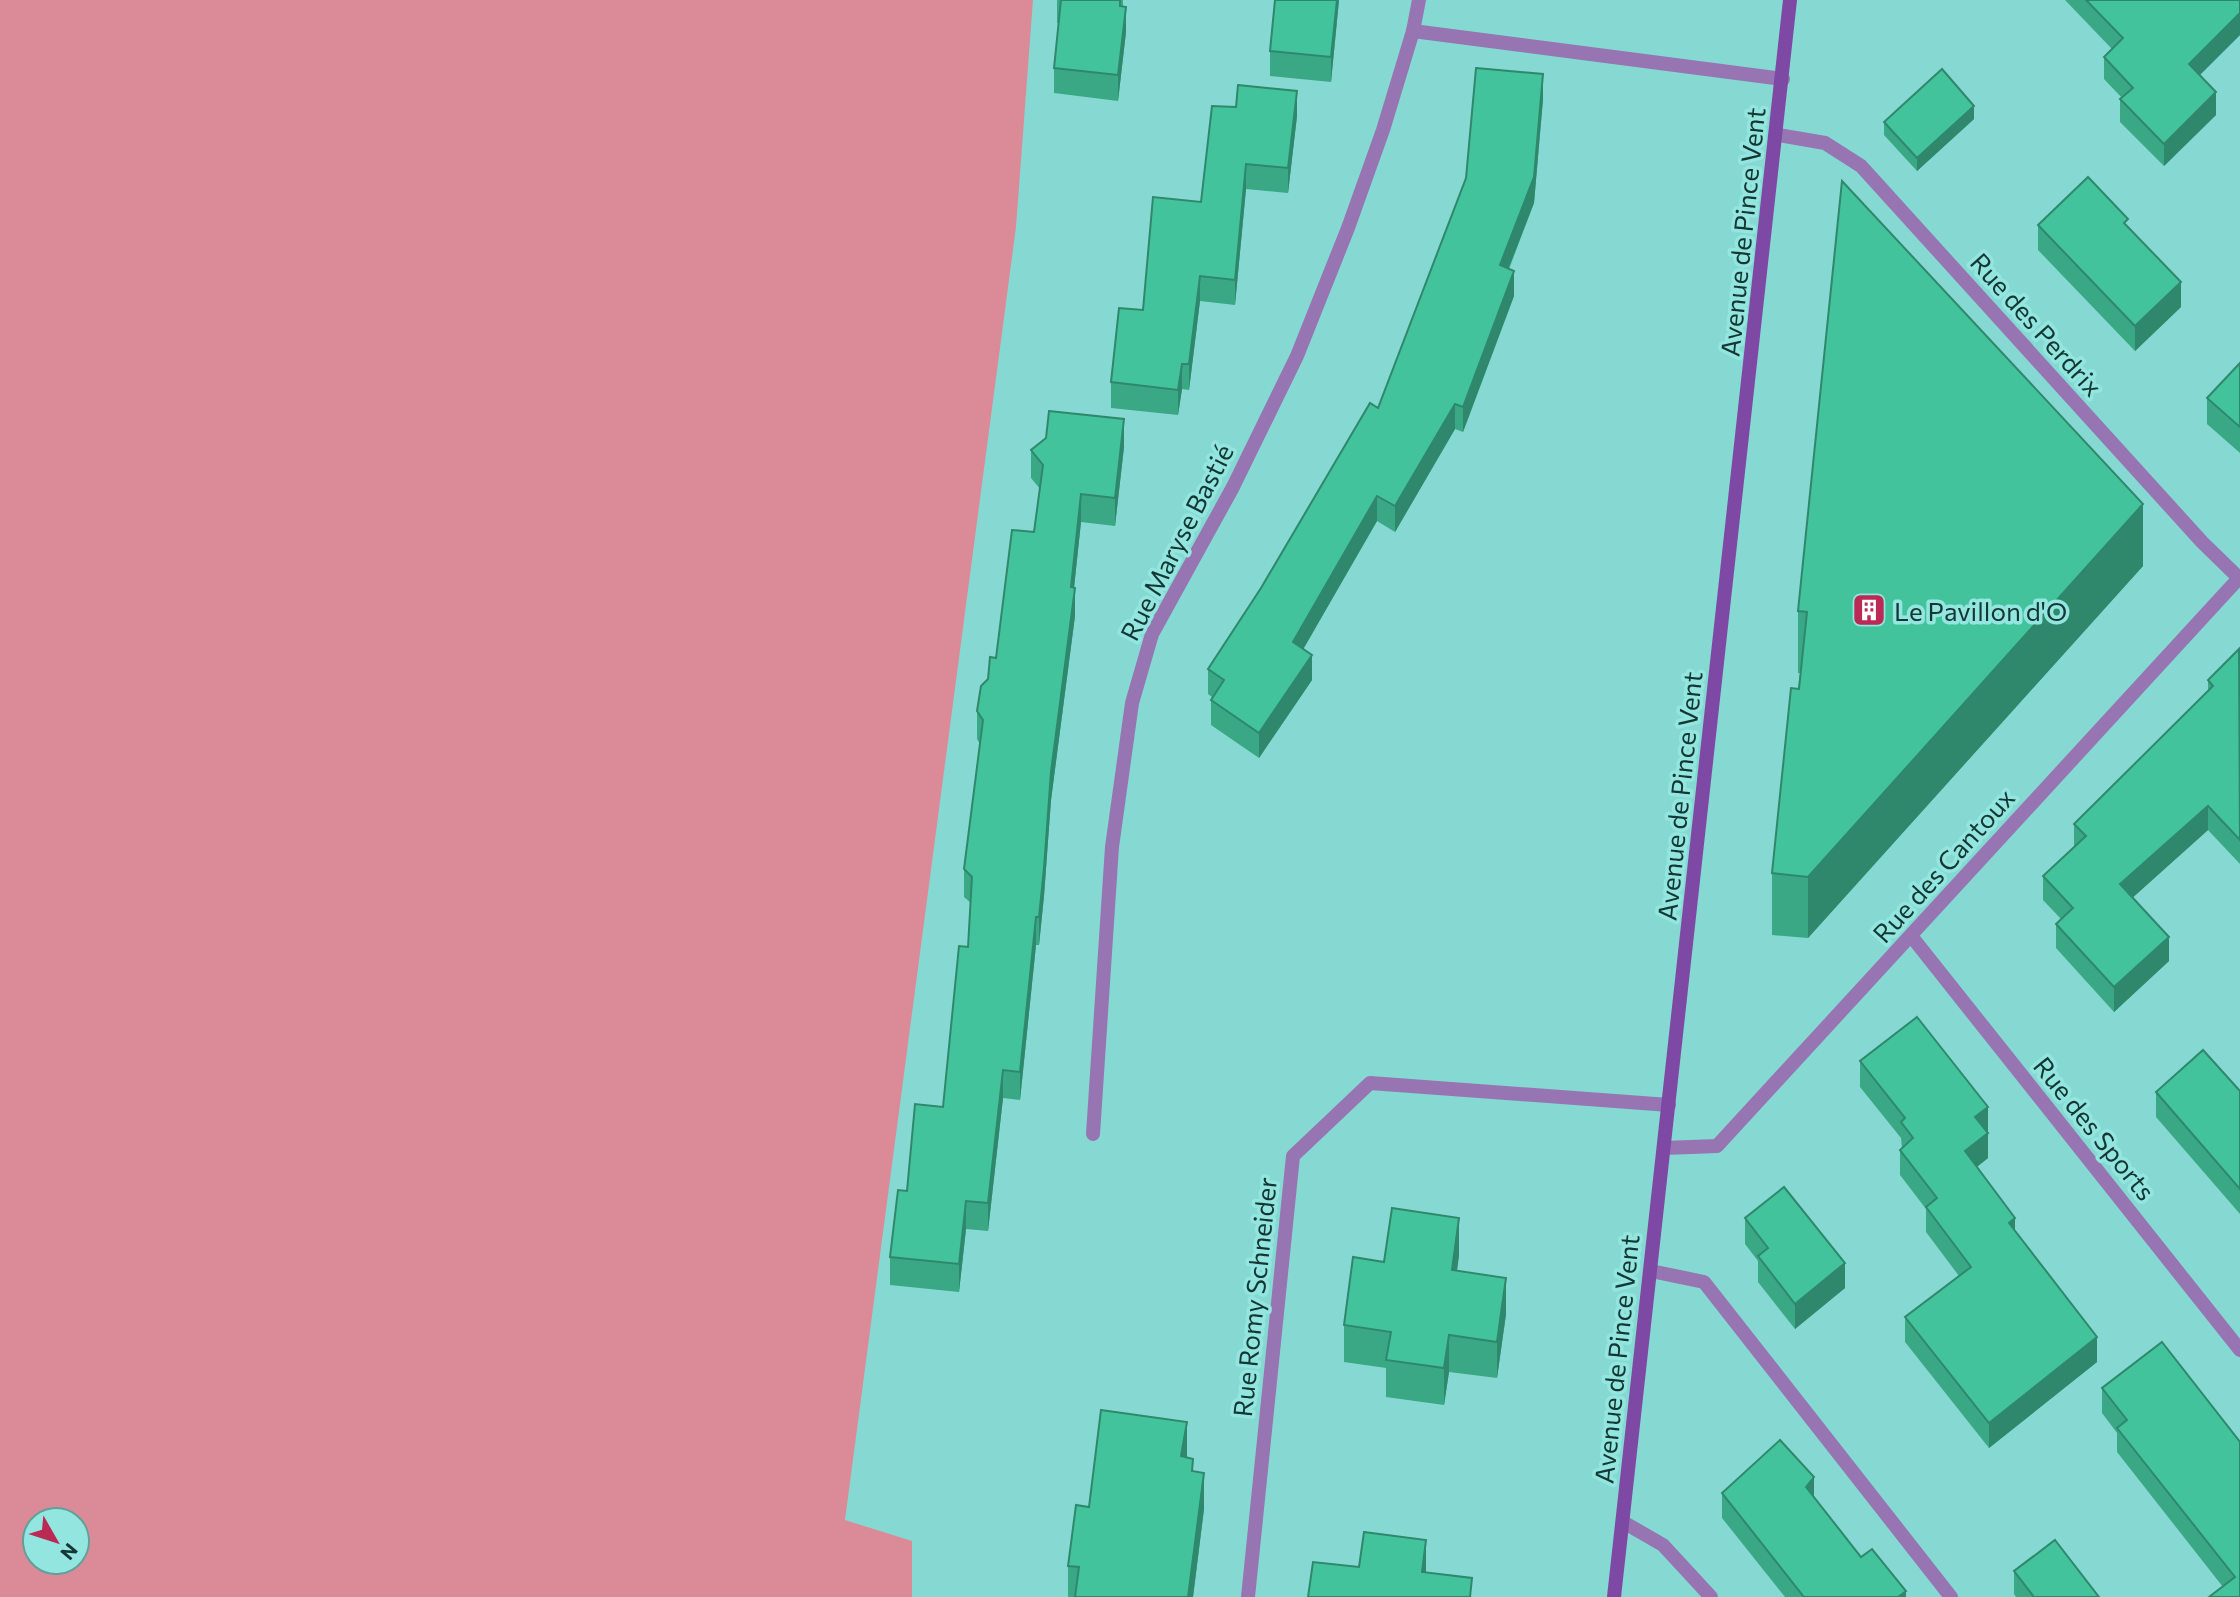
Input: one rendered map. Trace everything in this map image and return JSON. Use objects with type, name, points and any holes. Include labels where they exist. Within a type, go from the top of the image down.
[{"type":"main road","name":"Avenue de Pince Vent","points":[[1614,1597],[1778,135],[1790,0]]},
{"type":"street","name":"Rue Maryse Bastié","points":[[1093,1134],[1112,847],[1132,703],[1152,635],[1233,486],[1297,356],[1348,228],[1413,31],[1419,0]]},
{"type":"street","points":[[1413,31],[1783,79]]},
{"type":"street","name":"Rue des Perdrix","points":[[1778,135],[1825,144],[1861,166],[2202,542],[2240,578]]},
{"type":"street","name":"Rue des Cantoux","points":[[1664,1148],[1717,1146],[2240,578]]},
{"type":"street","name":"Rue des Sports","points":[[1912,937],[2240,1350]]},
{"type":"street","name":"Rue Romy Schneider","points":[[1248,1597],[1293,1156],[1370,1083],[1669,1105]]},
{"type":"street","points":[[1651,1271],[1704,1282],[1951,1597]]},
{"type":"street","points":[[1623,1522],[1663,1545],[1711,1597]]},
{"type":"shaded area","points":[[0,0],[1033,0],[1016,227],[845,1520],[912,1541],[912,1597],[0,1597]]},
{"type":"building","points":[[1061,0],[1120,0],[1120,6],[1126,7],[1118,75],[1054,68]]},
{"type":"building","points":[[1275,0],[1337,0],[1331,57],[1270,51]]},
{"type":"building","points":[[2086,0],[2240,0],[2240,13],[2189,64],[2216,92],[2164,144],[2120,99],[2133,88],[2104,57],[2123,38]]},
{"type":"building","points":[[1476,68],[1543,74],[1534,177],[1500,265],[1514,271],[1463,407],[1455,404],[1395,506],[1377,496],[1293,642],[1312,655],[1259,733],[1211,700],[1224,680],[1208,669],[1261,588],[1370,403],[1378,408],[1466,178]]},
{"type":"building","points":[[1942,69],[1974,106],[1917,158],[1884,122]]},
{"type":"building","points":[[1238,85],[1297,91],[1288,168],[1246,164],[1235,280],[1200,276],[1189,364],[1182,364],[1178,390],[1111,382],[1119,308],[1143,310],[1153,197],[1201,202],[1212,106],[1236,107]]},
{"type":"building","points":[[2088,177],[2128,219],[2124,223],[2181,282],[2135,326],[2038,225]]},
{"type":"building","name":"Le Pavillon d'O","points":[[1842,181],[2143,504],[1808,877],[1772,873],[1791,688],[1799,689],[1807,612],[1798,611]]},
{"type":"building","points":[[2240,363],[2240,427],[2207,398]]},
{"type":"building","points":[[1049,411],[1124,419],[1115,498],[1081,494],[1071,587],[1075,588],[1051,772],[1039,917],[1036,917],[1020,1072],[1003,1070],[988,1203],[966,1201],[959,1264],[890,1257],[898,1190],[907,1191],[915,1104],[943,1107],[959,946],[968,947],[972,877],[964,869],[983,720],[977,711],[981,686],[988,679],[990,657],[996,658],[1012,530],[1034,532],[1043,465],[1031,450],[1046,438]]},
{"type":"building","points":[[2239,649],[2240,840],[2208,806],[2120,884],[2169,937],[2114,987],[2056,924],[2073,908],[2043,876],[2086,836],[2074,824],[2213,686],[2208,680]]},
{"type":"building","points":[[1917,1017],[1988,1107],[1975,1117],[1988,1133],[1965,1151],[2015,1218],[2009,1223],[2097,1337],[1989,1423],[1905,1317],[1971,1267],[1926,1207],[1937,1198],[1900,1150],[1913,1138],[1901,1122],[1905,1118],[1860,1061]]},
{"type":"building","points":[[2203,1050],[2240,1091],[2240,1189],[2156,1092]]},
{"type":"building","points":[[1784,1187],[1845,1263],[1795,1304],[1758,1256],[1768,1248],[1745,1218]]},
{"type":"building","points":[[1392,1208],[1459,1218],[1452,1270],[1506,1278],[1497,1342],[1449,1335],[1444,1368],[1386,1360],[1391,1332],[1344,1325],[1353,1257],[1384,1262]]},
{"type":"building","points":[[2162,1342],[2240,1442],[2240,1597],[2209,1597],[2235,1577],[2117,1428],[2127,1420],[2102,1388]]},
{"type":"building","points":[[1101,1410],[1187,1422],[1181,1456],[1193,1459],[1192,1471],[1204,1473],[1188,1597],[1075,1597],[1079,1567],[1068,1566],[1076,1505],[1089,1507]]},
{"type":"building","points":[[1780,1440],[1814,1477],[1806,1487],[1861,1557],[1872,1549],[1906,1591],[1898,1597],[1804,1597],[1722,1493]]},
{"type":"building","points":[[1364,1532],[1426,1540],[1422,1572],[1472,1578],[1470,1597],[1308,1597],[1313,1562],[1359,1567]]},
{"type":"building","points":[[2055,1540],[2099,1597],[2034,1597],[2014,1571]]},
{"type":"place","name":"Le Pavillon d'O","points":[[1869,610]]}]
